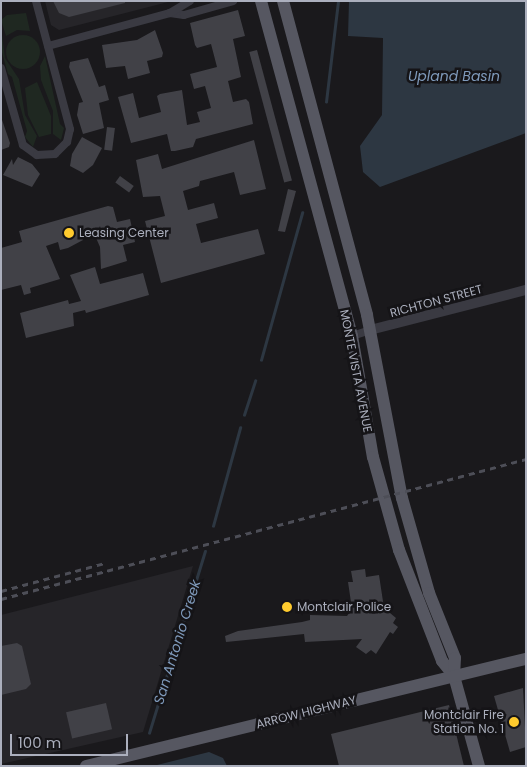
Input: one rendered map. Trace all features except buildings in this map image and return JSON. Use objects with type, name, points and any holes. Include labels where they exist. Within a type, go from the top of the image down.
[{"type":"main road","name":"MONTE VISTA AVENUE","points":[[261,1],[352,336],[373,457],[399,550],[442,661],[454,676]]},
{"type":"main road","name":"MONTE VISTA AVENUE","points":[[283,1],[370,330],[390,451],[428,593],[456,658],[454,676],[479,766]]},
{"type":"main road","name":"ARROW HIGHWAY","points":[[86,766],[526,659]]},
{"type":"street","points":[[1,68],[23,145],[37,155],[55,154],[67,142],[70,128],[36,1]]},
{"type":"street","points":[[48,46],[170,13],[190,1]]},
{"type":"street","points":[[170,13],[184,15],[233,1]]},
{"type":"street","name":"RICHTON STREET","points":[[352,336],[526,290]]},
{"type":"shaded area","points":[[45,1],[172,1],[59,30],[51,25]]},
{"type":"shaded area","points":[[26,13],[30,31],[17,30],[6,36],[1,20],[7,15]]},
{"type":"shaded area","points":[[1,27],[5,58],[19,79],[25,115],[37,136],[33,147],[25,137],[27,131],[12,77],[8,74],[1,49]]},
{"type":"shaded area","points":[[23,35],[30,36],[35,40],[39,45],[39,59],[35,64],[30,68],[23,69],[16,68],[11,64],[7,59],[6,52],[7,45],[11,40],[16,36]]},
{"type":"shaded area","points":[[45,56],[60,124],[64,128],[61,140],[53,134],[53,111],[41,80],[40,66]]},
{"type":"shaded area","points":[[37,82],[51,116],[51,134],[39,137],[28,115],[25,88]]},
{"type":"shaded area","points":[[193,566],[143,732],[1,764],[1,615]]},
{"type":"water","name":"Upland Basin","points":[[349,1],[526,1],[526,133],[380,187],[363,172],[360,146],[382,115],[383,38],[348,36]]},
{"type":"water","points":[[209,752],[223,758],[227,766],[153,766]]},
{"type":"waterway","name":"San Antonio Creek","points":[[326,102],[338,1]]},
{"type":"waterway","name":"San Antonio Creek","points":[[261,360],[302,213]]},
{"type":"waterway","name":"San Antonio Creek","points":[[244,415],[255,381]]},
{"type":"waterway","name":"San Antonio Creek","points":[[213,526],[240,428]]},
{"type":"waterway","name":"San Antonio Creek","points":[[149,733],[205,551]]},
{"type":"railway","points":[[1,599],[526,459]]},
{"type":"railway","points":[[1,591],[105,563]]},
{"type":"place","name":"Leasing Center","points":[[69,233]]},
{"type":"place","name":"Montclair Police","points":[[287,607]]},
{"type":"place","name":"Montclair Fire Station No. 1","points":[[514,722]]}]
